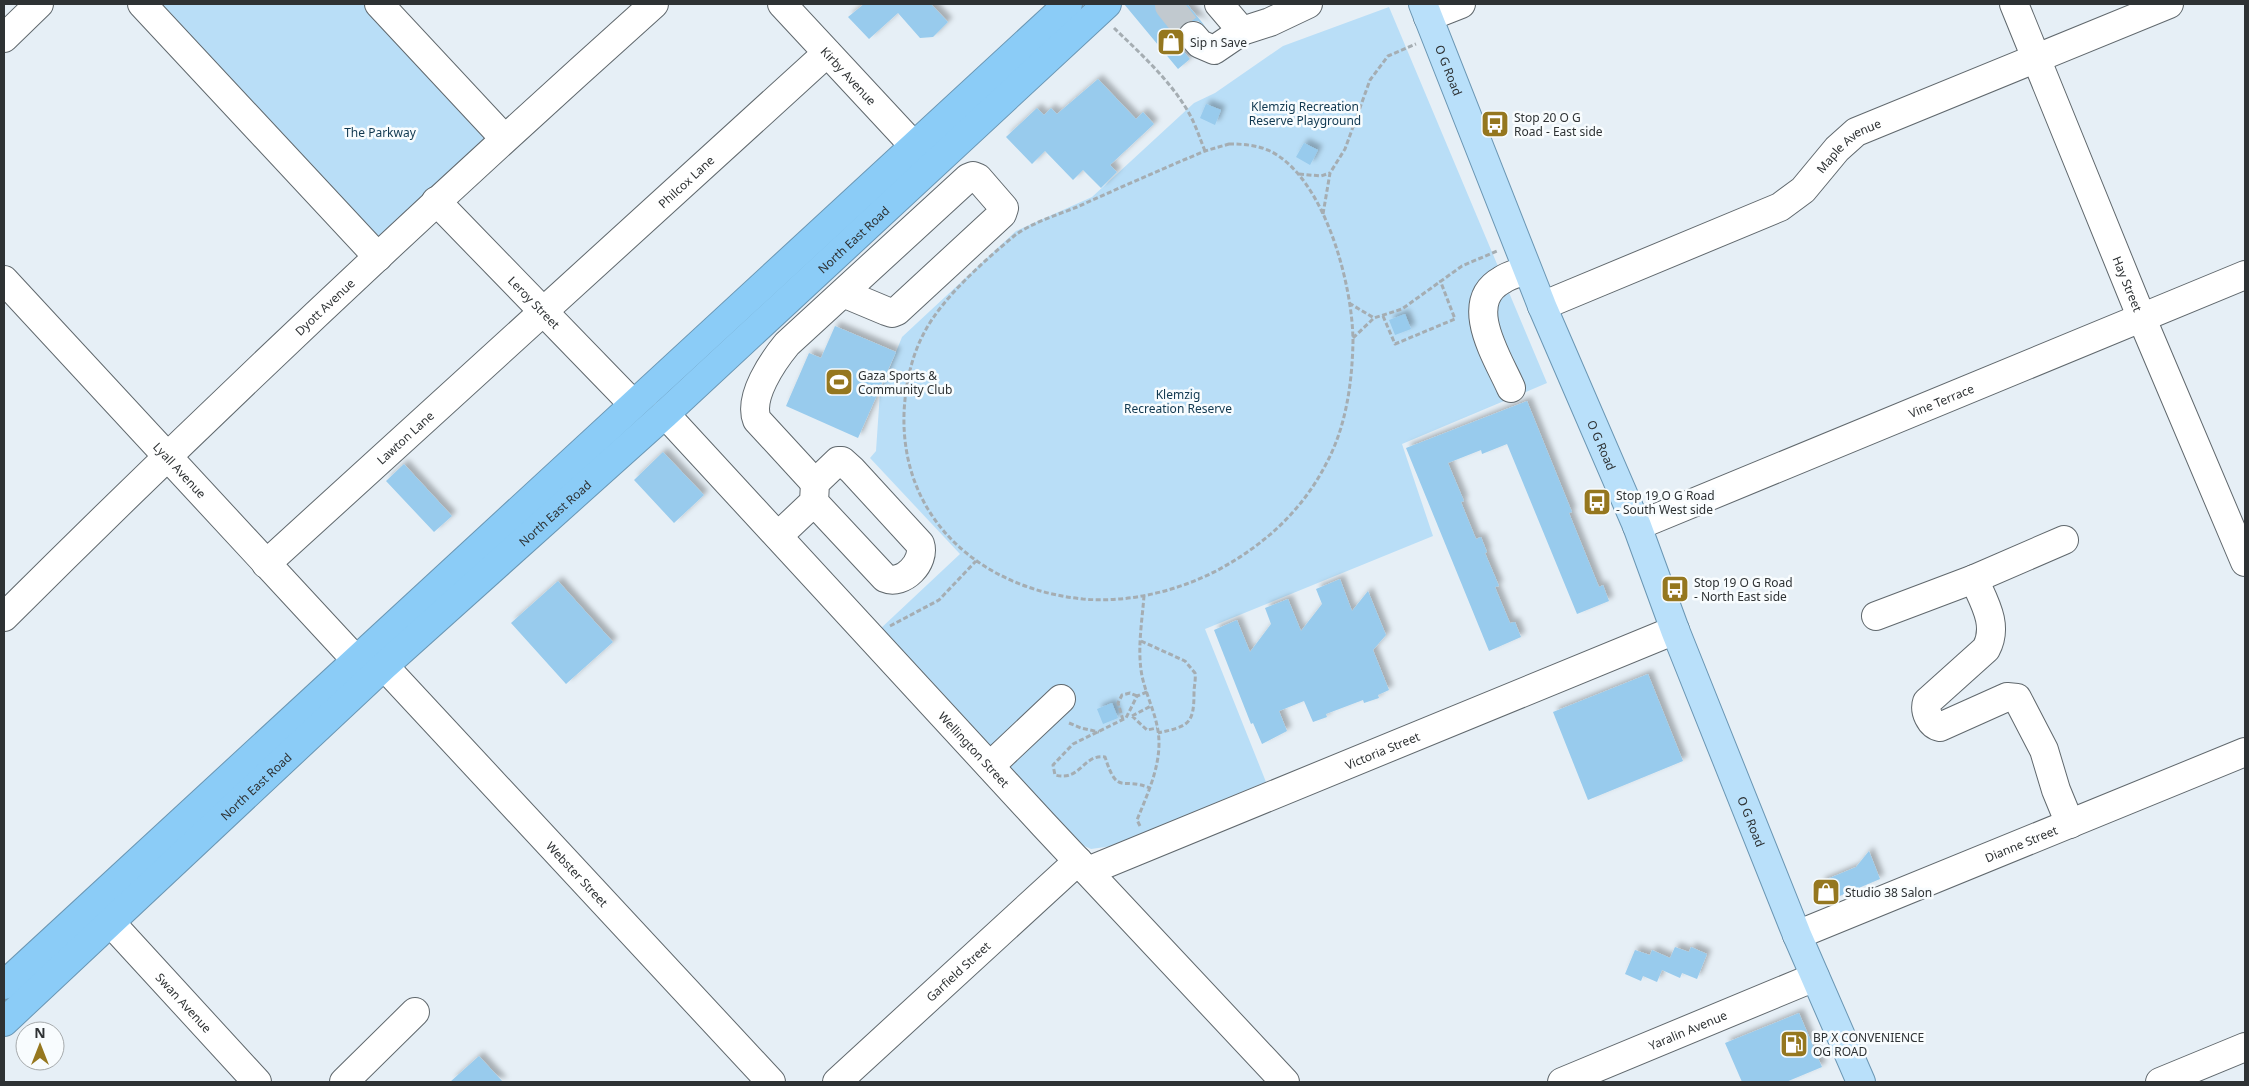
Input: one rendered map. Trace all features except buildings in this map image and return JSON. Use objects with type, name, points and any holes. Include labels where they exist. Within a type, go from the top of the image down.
[{"type":"highway","name":"North East Road","points":[[4,985],[102,914],[384,666],[665,414],[924,156],[1068,4]]},
{"type":"highway","name":"North East Road","points":[[4,1022],[102,914],[356,660],[633,404],[924,156],[1102,8]]},
{"type":"highway","points":[[633,404],[665,414]]},
{"type":"highway","points":[[356,660],[384,666]]},
{"type":"main road","name":"O G Road","points":[[1429,19],[1527,270],[1637,526],[1675,630],[1797,935],[1861,1082]]},
{"type":"street","points":[[4,38],[39,4]]},
{"type":"street","points":[[142,4],[378,257]]},
{"type":"street","points":[[379,4],[504,138]]},
{"type":"street","name":"Dyott Avenue","points":[[4,617],[165,457],[436,201],[654,4]]},
{"type":"street","name":"Kirby Avenue","points":[[782,4],[924,156]]},
{"type":"street","points":[[1219,4],[1242,31]]},
{"type":"street","points":[[1203,43],[1242,31],[1266,13],[1308,4]]},
{"type":"street","points":[[1429,19],[1461,4]]},
{"type":"street","name":"Hay Street","points":[[2014,4],[2142,318],[2245,562]]},
{"type":"street","name":"Maple Avenue","points":[[1542,306],[1780,207],[1803,190],[1837,149],[1856,132],[2169,4]]},
{"type":"street","name":"Philcox Lane","points":[[543,311],[827,53]]},
{"type":"street","points":[[778,536],[815,492],[757,420],[754,413],[755,404],[773,360],[843,293],[968,178],[973,176],[978,178],[1004,208],[1002,214],[897,311],[892,313],[886,312],[843,293]]},
{"type":"street","name":"Leroy Street","points":[[436,201],[633,404]]},
{"type":"street","points":[[1511,388],[1482,317],[1482,302],[1490,290],[1501,280],[1527,270]]},
{"type":"street","name":"Vine Terrace","points":[[1637,526],[2245,275]]},
{"type":"street","name":"Lyall Avenue","points":[[4,280],[165,457],[356,660]]},
{"type":"street","name":"Lawton Lane","points":[[266,564],[543,311]]},
{"type":"street","name":"Wellington Street","points":[[665,414],[1285,1082]]},
{"type":"street","points":[[1876,616],[1974,579],[2064,540]]},
{"type":"street","points":[[1974,579],[1993,624],[1990,642],[1986,649],[1927,702],[1926,708],[1930,720],[1940,727],[2007,697],[2017,698],[2044,750],[2056,790],[2070,824]]},
{"type":"street","name":"Victoria Street","points":[[1083,866],[1147,845],[1675,630]]},
{"type":"street","name":"Webster Street","points":[[384,666],[771,1082]]},
{"type":"street","points":[[990,766],[1056,704]]},
{"type":"street","name":"Dianne Street","points":[[1797,935],[2245,752]]},
{"type":"street","name":"Garfield Street","points":[[837,1082],[1083,866]]},
{"type":"street","name":"Swan Avenue","points":[[102,914],[257,1082]]},
{"type":"street","name":"Yaralin Avenue","points":[[1562,1082],[1815,978]]},
{"type":"street","points":[[344,1082],[415,1012]]},
{"type":"street","points":[[2160,1082],[2245,1047]]},
{"type":"path","points":[[1102,8],[1181,100],[1191,116],[1205,151]]},
{"type":"path","points":[[1322,214],[1330,172],[1345,149],[1365,92],[1378,67],[1429,19]]},
{"type":"path","points":[[1229,144],[1247,144],[1269,151],[1298,174],[1308,186],[1322,214],[1340,261],[1349,302],[1353,339],[1347,403],[1339,433],[1327,464],[1293,514],[1268,537],[1229,564],[1206,576],[1169,590],[1144,596],[1092,600],[1038,592],[1007,580],[976,561],[941,530],[928,511],[910,467],[905,440],[905,402],[912,367],[924,333],[954,292],[1017,234],[1205,151],[1229,144]]},
{"type":"path","points":[[1298,174],[1321,176],[1330,172]]},
{"type":"path","points":[[1353,339],[1374,318],[1383,316],[1417,300],[1440,280],[1462,266],[1517,243]]},
{"type":"path","points":[[1383,316],[1395,344],[1455,319],[1440,280]]},
{"type":"path","points":[[1349,302],[1374,318]]},
{"type":"path","points":[[874,640],[901,618],[939,600],[976,561]]},
{"type":"path","points":[[1144,596],[1141,641],[1142,674],[1157,728],[1159,744],[1150,788],[1137,820],[1147,845]]},
{"type":"path","points":[[1141,641],[1185,661],[1195,673],[1194,713],[1189,722],[1176,729],[1158,733]]},
{"type":"path","points":[[1124,719],[1137,696],[1147,692]]},
{"type":"path","points":[[1124,719],[1118,703],[1122,695],[1130,693],[1137,696]]},
{"type":"path","points":[[1056,704],[1068,722],[1081,728],[1099,732]]},
{"type":"path","points":[[1150,788],[1133,783],[1126,785],[1117,783],[1111,776],[1104,757],[1097,756],[1076,774],[1064,778],[1055,775],[1053,765],[1073,744],[1151,706]]},
{"type":"path","points":[[1132,716],[1147,730],[1157,728]]},
{"type":"green space","name":"The Parkway","points":[[145,4],[379,4],[504,138],[376,256]]},
{"type":"green space","name":"Klemzig Recreation Reserve","points":[[1389,7],[1547,383],[1402,444],[1433,536],[1205,629],[1266,782],[1112,846],[1091,849],[1080,844],[879,630],[960,554],[870,458],[876,451],[880,392],[902,337],[1016,231],[1092,197],[1194,103],[1215,93],[1283,46]]},
{"type":"tunnel","points":[[1169,4],[1193,36]]},
{"type":"place","name":"Sip n Save","points":[[1171,42]]},
{"type":"place","name":"Stop 20 O G Road - East side","points":[[1495,124]]},
{"type":"place","name":"Gaza Sports & Community Club","points":[[839,382]]},
{"type":"place","name":"Stop 19 O G Road - South West side","points":[[1597,502]]},
{"type":"place","name":"Stop 19 O G Road - North East side","points":[[1675,589]]},
{"type":"place","name":"Studio 38 Salon","points":[[1826,892]]},
{"type":"place","name":"BP X CONVENIENCE OG ROAD","points":[[1794,1044]]},
{"type":"park label","name":"Klemzig Recreation Reserve Playground","points":[[1305,113]]}]
